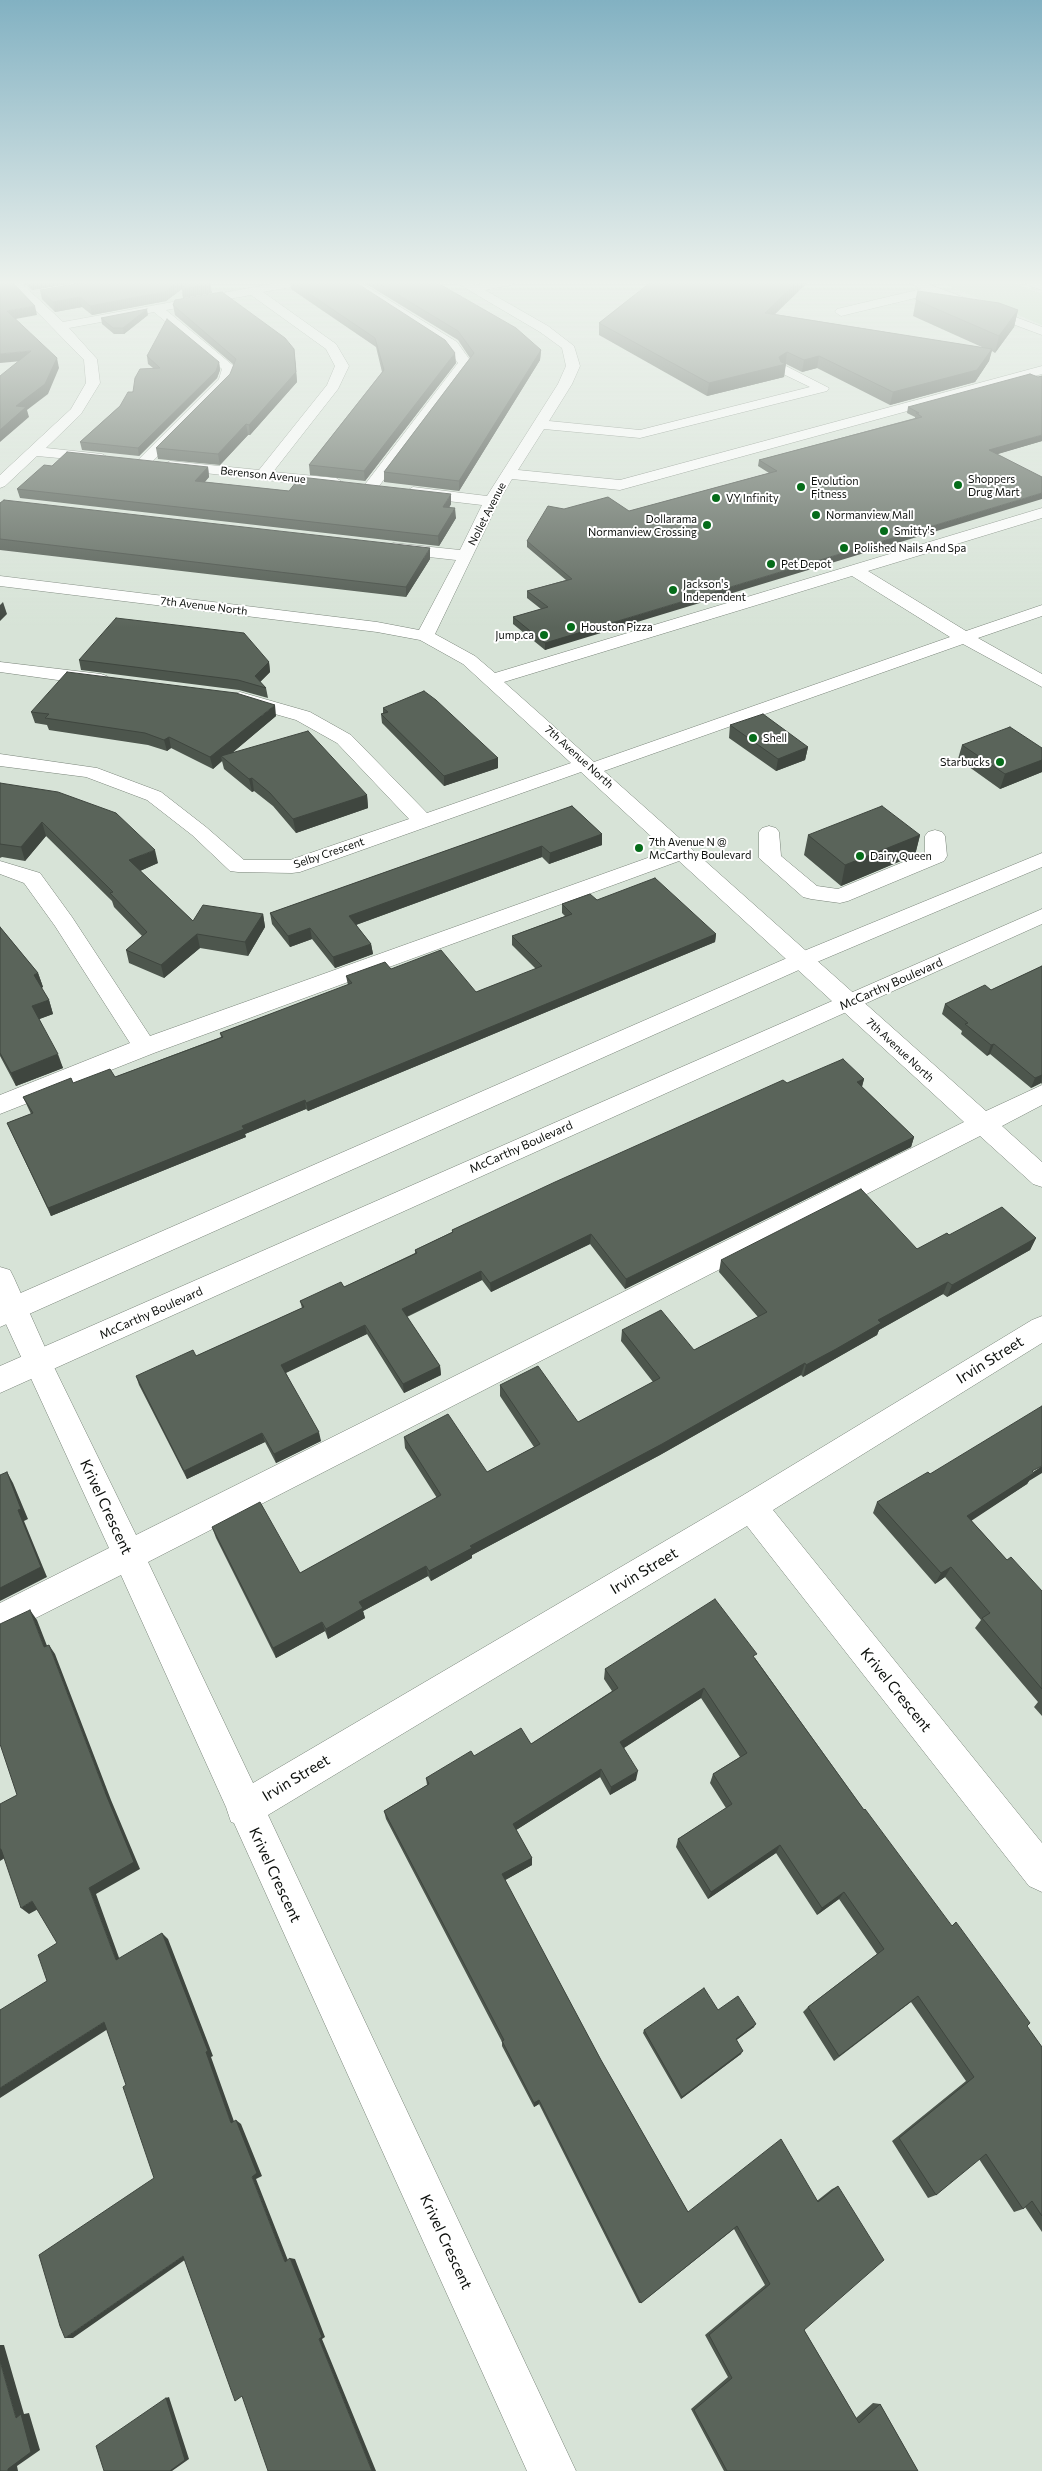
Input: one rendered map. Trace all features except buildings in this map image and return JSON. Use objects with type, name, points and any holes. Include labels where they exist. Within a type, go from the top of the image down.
[{"type":"street","points":[[0,483],[76,411],[84,397]]},
{"type":"street","points":[[144,462],[208,397]]},
{"type":"street","points":[[263,475],[324,397]]},
{"type":"street","points":[[361,486],[436,397]]},
{"type":"street","name":"Nollet Avenue","points":[[425,636],[466,556],[491,501],[557,397]]},
{"type":"street","points":[[540,424],[640,434],[785,397]]},
{"type":"street","points":[[508,474],[620,485],[942,397]]},
{"type":"street","name":"Berenson Avenue","points":[[34,451],[491,501]]},
{"type":"street","points":[[492,680],[1042,514]]},
{"type":"street","points":[[377,546],[466,556]]},
{"type":"street","points":[[854,570],[963,637],[1042,682]]},
{"type":"street","name":"7th Avenue North","points":[[0,581],[377,627],[425,636],[469,660],[589,766],[980,1124],[1042,1178]]},
{"type":"street","name":"Selby Crescent","points":[[0,760],[90,772],[154,796],[199,831],[238,866],[292,867],[1042,610]]},
{"type":"street","points":[[0,667],[115,682]]},
{"type":"street","points":[[220,695],[239,698],[303,716],[344,739],[423,821]]},
{"type":"street","points":[[768,832],[770,858],[810,892],[840,896],[936,856],[934,836]]},
{"type":"street","points":[[0,1105],[145,1048],[683,852]]},
{"type":"street","points":[[4,1301],[1042,859]]},
{"type":"street","points":[[0,867],[32,878],[145,1048]]},
{"type":"street","name":"McCarthy Boulevard","points":[[0,1380],[1042,916]]},
{"type":"street","points":[[0,1620],[1042,1094]]},
{"type":"street","name":"Krivel Crescent","points":[[4,1301],[37,1363],[129,1556],[244,1809],[552,2471]]},
{"type":"street","name":"Irvin Street","points":[[244,1809],[751,1507],[1042,1328]]},
{"type":"street","name":"Krivel Crescent","points":[[751,1507],[1042,1872]]},
{"type":"place","name":"Shoppers Drug Mart","points":[[958,485]]},
{"type":"place","name":"Evolution Fitness","points":[[801,487]]},
{"type":"place","name":"VY Infinity","points":[[716,498]]},
{"type":"place","name":"Normanview Mall","points":[[816,515]]},
{"type":"place","name":"Dollarama Normanview Crossing","points":[[707,525]]},
{"type":"place","name":"Smitty's","points":[[884,531]]},
{"type":"place","name":"Polished Nails And Spa","points":[[844,548]]},
{"type":"place","name":"Pet Depot","points":[[771,564]]},
{"type":"place","name":"Jackson's Independent","points":[[673,590]]},
{"type":"place","name":"Houston Pizza","points":[[571,627]]},
{"type":"place","name":"Jump.ca","points":[[544,635]]},
{"type":"place","name":"Shell","points":[[753,738]]},
{"type":"place","name":"Starbucks","points":[[1000,762]]},
{"type":"place","name":"7th Avenue N @ McCarthy Boulevard","points":[[639,848]]},
{"type":"place","name":"Dairy Queen","points":[[860,856]]}]
